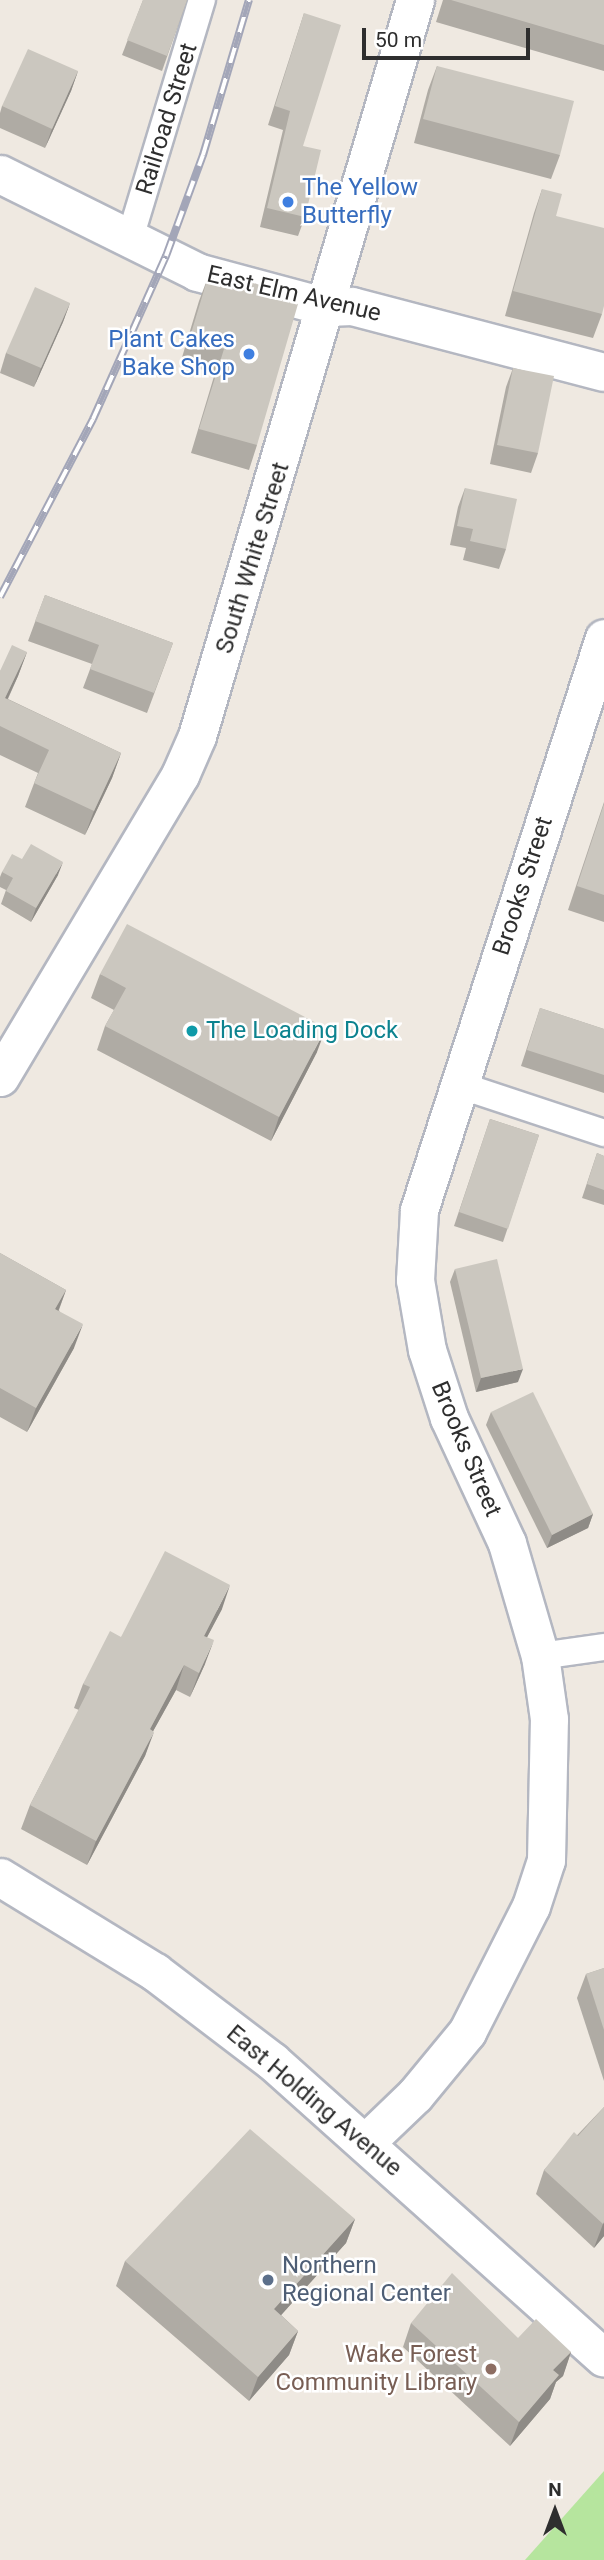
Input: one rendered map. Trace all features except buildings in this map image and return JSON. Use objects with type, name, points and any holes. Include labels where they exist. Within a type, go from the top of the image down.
[{"type":"street","name":"Railroad Street","points":[[130,238],[202,0]]},
{"type":"street","name":"South White Street","points":[[0,1077],[173,787],[197,736],[327,307],[415,0]]},
{"type":"street","name":"East Elm Avenue","points":[[0,174],[197,272],[327,307],[352,306],[604,372]]},
{"type":"street","name":"Brooks Street","points":[[366,2142],[415,2095],[467,2032],[541,1878],[547,1845],[550,1770],[541,1656],[507,1543],[449,1418],[427,1350],[415,1280],[419,1210],[604,638]]},
{"type":"street","points":[[459,1085],[604,1133]]},
{"type":"street","points":[[541,1656],[604,1647]]},
{"type":"street","name":"East Holding Avenue","points":[[0,1877],[87,1926],[165,1979],[366,2142],[604,2358]]},
{"type":"green space","points":[[604,2471],[604,2560],[525,2560]]},
{"type":"railway","points":[[0,597],[93,419],[166,256],[203,155],[249,0]]},
{"type":"place","name":"The Yellow Butterfly","points":[[288,202]]},
{"type":"place","name":"Plant Cakes Bake Shop","points":[[249,354]]},
{"type":"place","name":"The Loading Dock","points":[[192,1031]]},
{"type":"place","name":"Northern Regional Center","points":[[268,2280]]},
{"type":"place","name":"Wake Forest Community Library","points":[[491,2369]]}]
